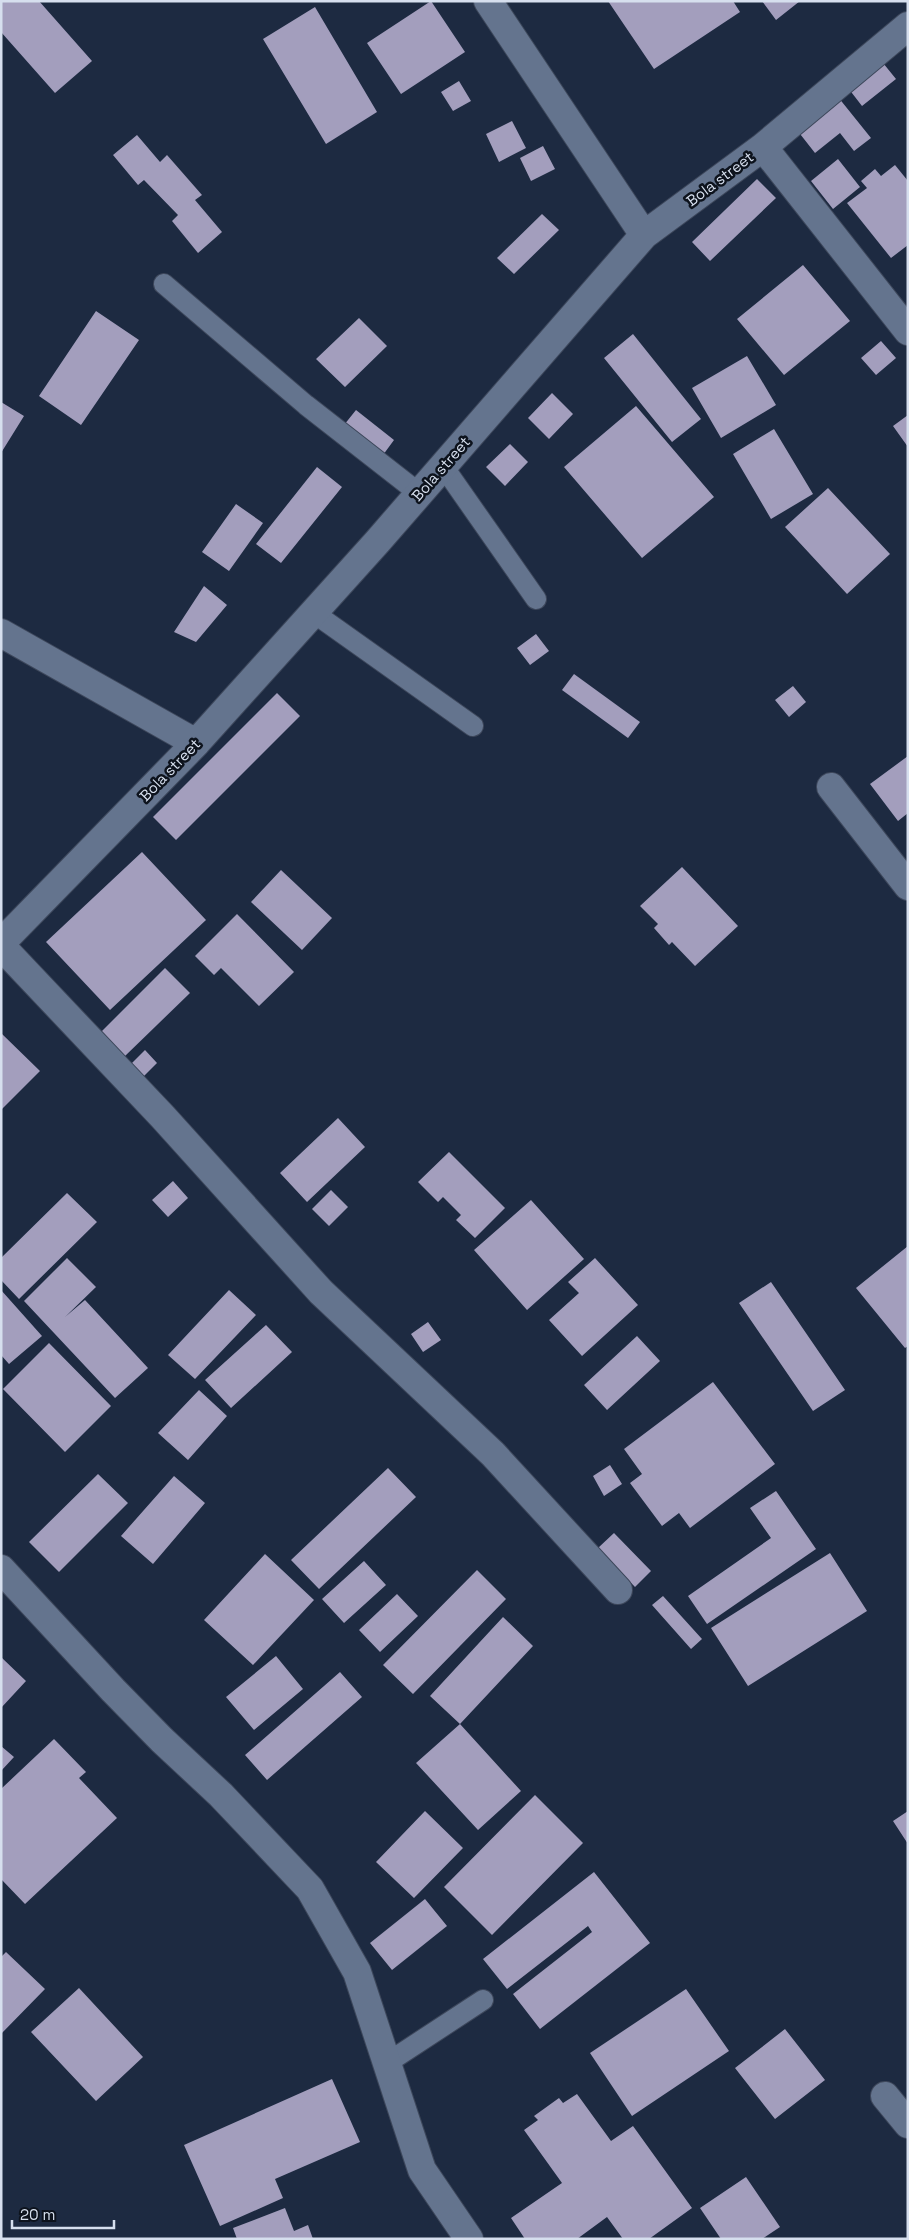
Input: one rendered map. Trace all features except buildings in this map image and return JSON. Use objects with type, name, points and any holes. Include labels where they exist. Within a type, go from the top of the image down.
[{"type":"street","points":[[488,1],[644,235]]},
{"type":"street","name":"Bola street","points":[[1,944],[196,743],[314,613],[420,494],[644,235],[762,147],[908,26]]},
{"type":"street","points":[[762,147],[908,331]]},
{"type":"street","points":[[1,633],[196,743]]},
{"type":"street","points":[[831,788],[908,886]]},
{"type":"street","points":[[1,944],[163,1116],[321,1292],[493,1454],[618,1590]]},
{"type":"street","points":[[1,1570],[113,1690],[162,1740],[221,1794],[310,1889],[357,1972],[422,2170],[469,2239]]},
{"type":"street","points":[[885,2096],[908,2124]]},
{"type":"lane","points":[[164,284],[306,405],[420,494]]},
{"type":"lane","points":[[443,466],[536,599]]},
{"type":"lane","points":[[314,613],[473,726]]},
{"type":"lane","points":[[387,2063],[482,2000]]}]
